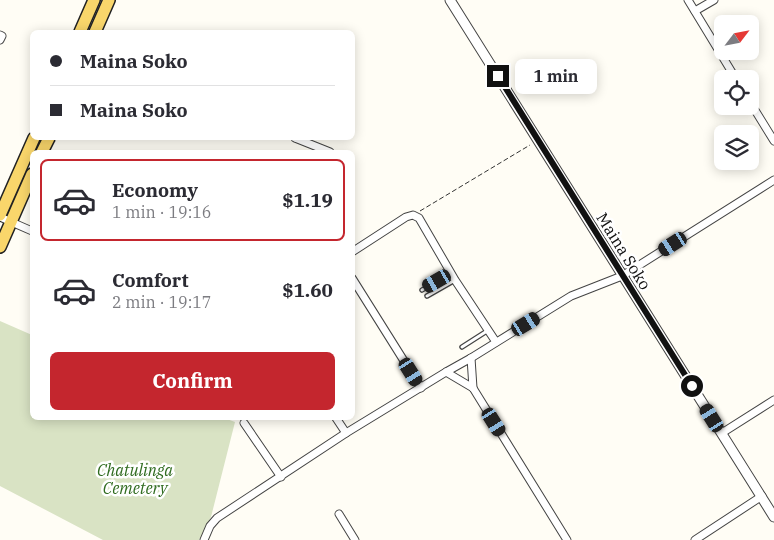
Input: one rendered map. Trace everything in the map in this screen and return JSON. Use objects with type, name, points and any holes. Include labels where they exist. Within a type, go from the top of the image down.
[{"type":"main road","points":[[81,30],[94,0]]},
{"type":"main road","points":[[96,30],[109,0]]},
{"type":"main road","points":[[0,248],[4,218],[33,140]]},
{"type":"main road","points":[[4,218],[30,177]]},
{"type":"street","name":"Maina Soko","points":[[450,0],[774,517]]},
{"type":"street","points":[[688,0],[731,70]]},
{"type":"street","points":[[695,11],[714,0]]},
{"type":"street","points":[[0,34],[2,36],[0,40]]},
{"type":"street","points":[[758,115],[774,141]]},
{"type":"street","points":[[300,140],[325,150]]},
{"type":"street","points":[[204,540],[210,526],[217,518],[346,433],[571,296],[622,276],[774,180]]},
{"type":"street","points":[[355,250],[398,222],[413,215],[419,218],[487,331],[496,342]]},
{"type":"street","points":[[4,218],[30,230]]},
{"type":"street","points":[[355,283],[421,388]]},
{"type":"street","points":[[471,358],[473,388]]},
{"type":"street","points":[[446,372],[473,388],[567,540]]},
{"type":"street","points":[[722,433],[774,400]]},
{"type":"street","points":[[337,420],[346,433]]},
{"type":"street","points":[[244,423],[281,477]]},
{"type":"street","points":[[695,540],[762,496]]},
{"type":"street","points":[[338,514],[356,540]]},
{"type":"lane","points":[[422,290],[453,276]]},
{"type":"lane","points":[[427,296],[453,276]]},
{"type":"lane","points":[[462,347],[487,331]]},
{"type":"path","points":[[413,215],[538,141]]},
{"type":"green space","name":"Chatulinga Cemetery","points":[[0,321],[30,334],[30,420],[230,420],[235,422],[211,517],[199,540],[103,540],[0,486]]},
{"type":"route","points":[[498,76],[692,386]]}]
